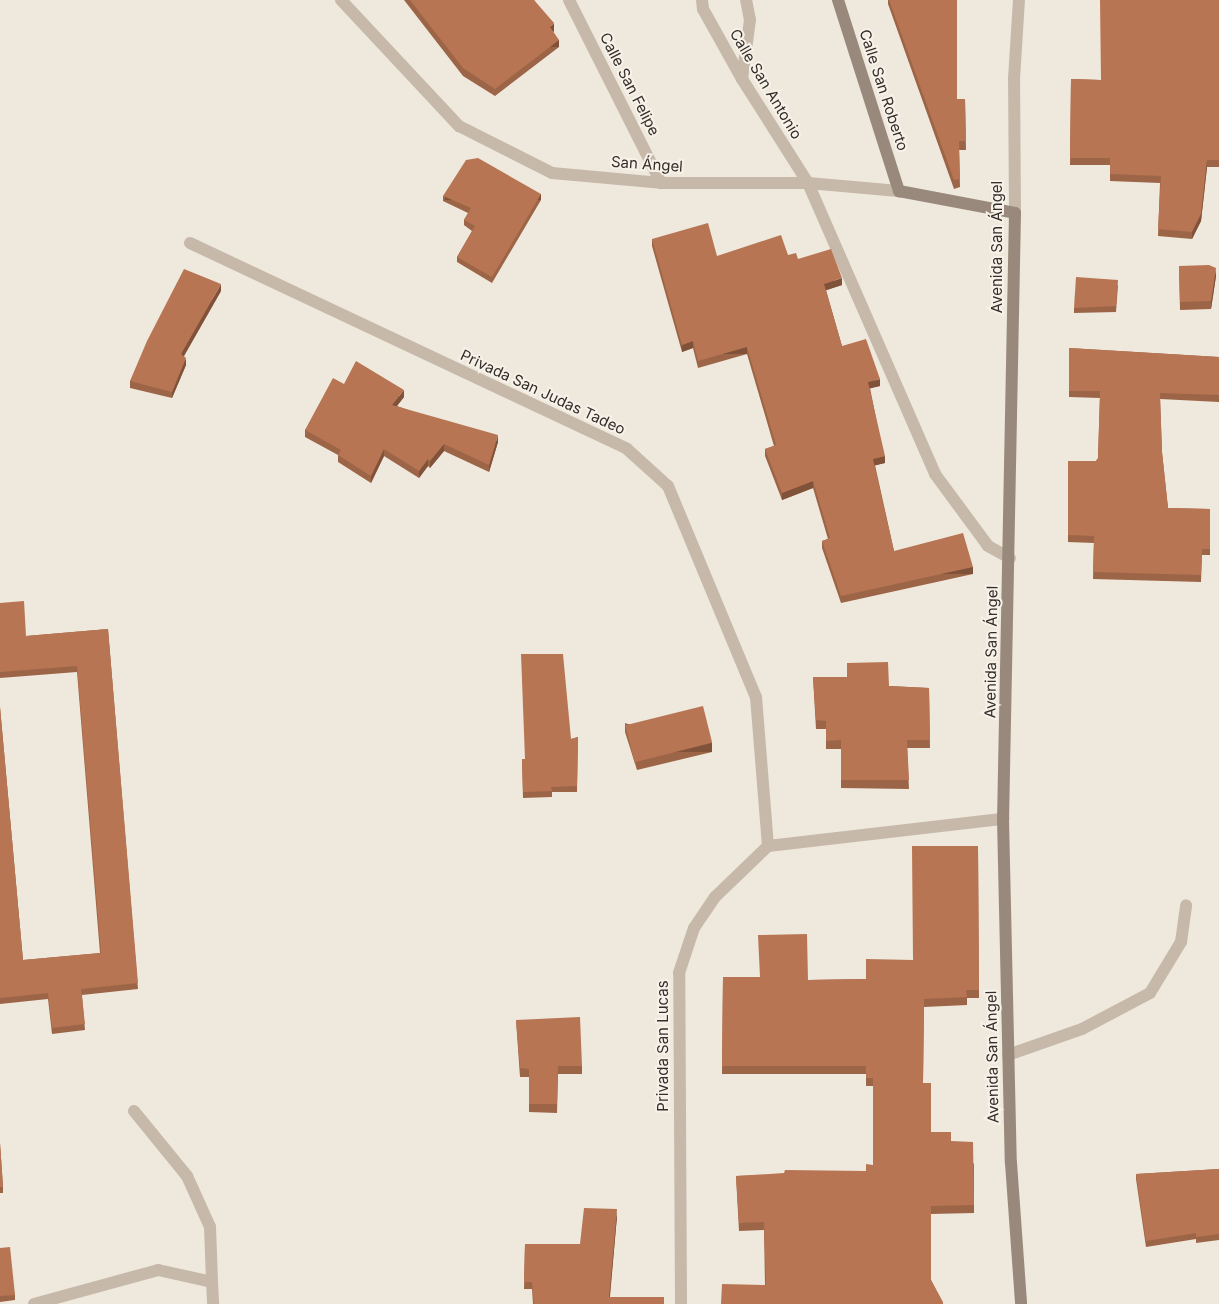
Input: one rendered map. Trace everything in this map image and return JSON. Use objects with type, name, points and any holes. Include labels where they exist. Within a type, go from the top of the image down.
[{"type":"main road","name":"Calle San Roberto","points":[[838,0],[899,191]]},
{"type":"main road","name":"San Ángel","points":[[899,191],[1015,213]]},
{"type":"main road","name":"Avenida San Ángel","points":[[1015,213],[1010,558],[1003,819],[1011,1163],[1021,1304]]},
{"type":"street","name":"San Ángel","points":[[341,0],[459,126],[552,172],[662,183],[808,183],[899,191]]},
{"type":"street","name":"Calle San Felipe","points":[[569,0],[662,183]]},
{"type":"street","name":"Calle San Antonio","points":[[702,0],[703,9],[742,79],[808,183],[935,474],[988,546],[1010,558]]},
{"type":"street","points":[[742,79],[750,20],[746,0]]},
{"type":"street","name":"Avenida San Ángel","points":[[1015,213],[1014,79],[1019,0]]},
{"type":"street","name":"Privada San Judas Tadeo","points":[[190,244],[627,449],[668,486],[756,697],[768,846]]},
{"type":"street","points":[[768,846],[1003,819]]},
{"type":"street","name":"Privada San Lucas","points":[[681,1304],[679,974],[694,928],[715,897],[768,846]]},
{"type":"street","points":[[1008,1054],[1082,1029],[1150,993],[1181,942],[1186,905]]},
{"type":"street","points":[[134,1111],[187,1176],[210,1227],[213,1304]]},
{"type":"street","points":[[34,1304],[158,1270],[212,1282]]},
{"type":"building","points":[[410,0],[534,0],[554,23],[550,27],[559,40],[495,89],[463,68]]},
{"type":"building","points":[[889,0],[957,0],[957,99],[965,99],[966,141],[959,141],[960,179],[954,180]]},
{"type":"building","points":[[1100,0],[1219,0],[1219,160],[1207,160],[1201,214],[1192,232],[1158,229],[1161,176],[1110,174],[1110,158],[1070,158],[1071,79],[1101,80]]},
{"type":"building","points":[[478,158],[541,194],[492,277],[457,257],[475,226],[464,220],[471,208],[443,196],[466,160]]},
{"type":"building","points":[[708,223],[717,256],[781,235],[788,255],[796,253],[798,259],[831,249],[842,278],[824,284],[842,346],[866,339],[880,379],[868,382],[885,456],[873,459],[894,551],[963,533],[973,567],[841,596],[822,541],[830,538],[813,481],[782,493],[765,449],[776,445],[747,347],[698,361],[693,341],[682,345],[652,239]]},
{"type":"building","points":[[1209,265],[1216,268],[1211,301],[1180,302],[1179,266]]},
{"type":"building","points":[[184,269],[221,284],[181,354],[186,358],[172,392],[130,381],[147,341]]},
{"type":"building","points":[[1076,277],[1118,280],[1116,306],[1074,308]]},
{"type":"building","points":[[1069,348],[1219,357],[1219,395],[1160,393],[1162,452],[1168,508],[1210,509],[1210,549],[1202,549],[1201,575],[1093,572],[1094,536],[1068,535],[1068,461],[1096,461],[1098,458],[1100,391],[1069,391]]},
{"type":"building","points":[[356,361],[404,390],[392,405],[498,435],[489,465],[444,444],[430,461],[428,459],[419,471],[384,449],[371,476],[338,455],[341,450],[305,430],[333,378],[344,384]]},
{"type":"building","points":[[24,601],[26,636],[108,629],[138,983],[81,989],[85,1024],[52,1028],[48,993],[0,998],[0,707],[23,960],[101,953],[77,666],[0,672],[0,603]]},
{"type":"building","points":[[521,654],[563,654],[571,739],[578,737],[577,786],[551,787],[552,791],[523,792],[522,759],[525,759]]},
{"type":"building","points":[[888,662],[889,686],[929,688],[930,740],[907,740],[909,780],[841,780],[841,740],[826,741],[826,721],[816,720],[813,677],[847,677],[847,663]]},
{"type":"building","points":[[703,706],[712,743],[635,762],[625,725]]},
{"type":"building","points":[[912,846],[978,846],[979,990],[966,990],[967,997],[924,999],[923,1083],[931,1083],[931,1132],[951,1132],[951,1141],[973,1142],[974,1205],[931,1206],[931,1280],[943,1304],[721,1304],[722,1284],[766,1285],[764,1222],[739,1223],[736,1176],[784,1173],[785,1170],[866,1171],[866,1164],[873,1165],[873,1078],[866,1078],[866,1066],[722,1066],[723,977],[760,977],[758,935],[807,934],[808,980],[866,979],[866,959],[913,960]]},
{"type":"building","points":[[580,1017],[582,1066],[558,1066],[557,1104],[529,1104],[529,1069],[520,1068],[516,1020]]},
{"type":"building","points":[[0,1143],[3,1187],[0,1187]]},
{"type":"building","points":[[1219,1169],[1219,1234],[1196,1237],[1196,1233],[1146,1241],[1136,1174]]},
{"type":"building","points":[[584,1208],[617,1209],[609,1297],[664,1297],[664,1304],[534,1304],[532,1282],[524,1282],[525,1244],[580,1244]]},
{"type":"building","points":[[10,1247],[15,1295],[0,1296],[0,1248]]}]
